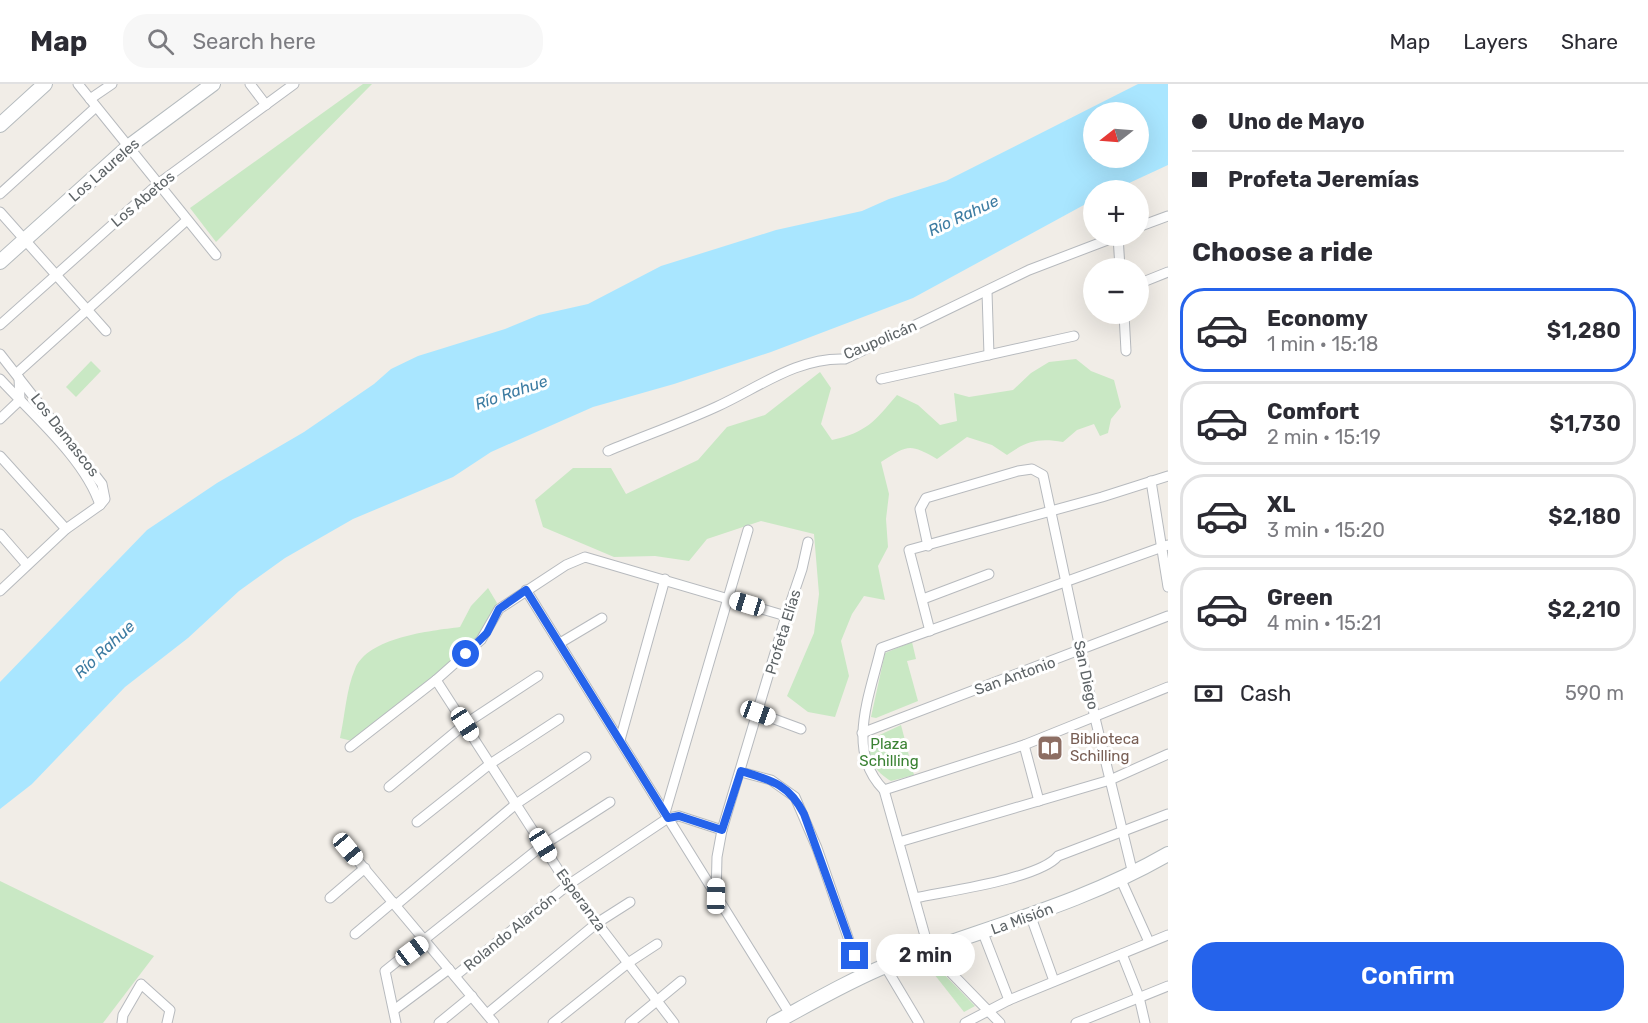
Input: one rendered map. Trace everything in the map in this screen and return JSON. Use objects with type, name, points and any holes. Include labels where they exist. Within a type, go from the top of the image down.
[{"type":"street","points":[[0,125],[45,84]]},
{"type":"street","points":[[78,84],[216,255]]},
{"type":"street","points":[[0,194],[112,84]]},
{"type":"street","name":"Los Laureles","points":[[0,262],[128,147],[213,84]]},
{"type":"street","points":[[250,84],[266,105]]},
{"type":"street","name":"Los Abetos","points":[[0,325],[158,184],[294,84]]},
{"type":"street","points":[[0,212],[106,331]]},
{"type":"street","points":[[1149,223],[1168,216]]},
{"type":"street","points":[[0,419],[20,400],[21,381],[17,373],[187,220]]},
{"type":"street","name":"Caupolicán","points":[[608,451],[715,408],[773,380],[789,369],[828,358],[845,358],[1029,270],[1092,246]]},
{"type":"street","points":[[1149,280],[1168,272]]},
{"type":"street","points":[[987,292],[989,355]]},
{"type":"street","points":[[1125,324],[1126,351]]},
{"type":"street","points":[[880,379],[1074,336]]},
{"type":"street","name":"Los Damascos","points":[[0,354],[102,484],[105,499],[100,505],[83,471],[0,379]]},
{"type":"street","points":[[0,456],[66,529]]},
{"type":"street","name":"San Diego","points":[[928,546],[920,509],[926,498],[1018,471],[1032,469],[1043,475],[1095,718],[1123,834],[1127,877],[1149,942]]},
{"type":"street","points":[[930,631],[909,550],[1168,476]]},
{"type":"street","points":[[1150,482],[1165,546],[1168,587]]},
{"type":"street","points":[[0,591],[66,529],[100,505]]},
{"type":"street","points":[[667,815],[748,530]]},
{"type":"street","points":[[0,534],[27,565]]},
{"type":"street","name":"Profeta Elías","points":[[716,896],[717,857],[722,830],[802,569],[808,542]]},
{"type":"street","points":[[1000,1023],[929,950],[884,790],[866,764],[862,733],[881,648],[1165,546]]},
{"type":"street","points":[[350,747],[436,680],[487,633],[499,609],[526,590],[585,557],[786,616]]},
{"type":"street","points":[[923,598],[989,574]]},
{"type":"street","points":[[620,740],[665,579]]},
{"type":"street","points":[[526,590],[790,1014]]},
{"type":"street","name":"San Antonio","points":[[862,733],[1168,616]]},
{"type":"street","points":[[560,643],[602,618]]},
{"type":"street","points":[[390,788],[465,724],[538,676]]},
{"type":"street","name":"Esperanza","points":[[436,680],[568,885],[674,1023]]},
{"type":"street","points":[[884,790],[1024,745],[1168,687]]},
{"type":"street","points":[[758,713],[801,729]]},
{"type":"street","points":[[417,822],[490,764],[559,719]]},
{"type":"street","points":[[1024,745],[1039,801]]},
{"type":"street","points":[[899,842],[1110,780],[1168,754]]},
{"type":"street","points":[[355,934],[516,804],[586,757]]},
{"type":"street","points":[[741,771],[771,780],[795,797],[817,848],[862,978]]},
{"type":"street","points":[[396,1023],[385,971],[543,845],[610,802]]},
{"type":"street","points":[[915,898],[1033,872],[1053,862],[1058,856],[1123,834],[1168,814]]},
{"type":"street","points":[[667,815],[679,816],[722,830]]},
{"type":"street","name":"Rolando Alarcón","points":[[394,1010],[452,973],[568,885],[667,815]]},
{"type":"street","points":[[348,849],[494,1023]]},
{"type":"street","name":"La Misión","points":[[774,1023],[885,966],[1031,917],[1127,877],[1167,857]]},
{"type":"street","points":[[330,898],[365,868]]},
{"type":"street","points":[[487,1014],[597,923],[630,902]]},
{"type":"street","points":[[1031,917],[1054,981]]},
{"type":"street","points":[[983,933],[1009,1000]]},
{"type":"street","points":[[965,1023],[1009,1000],[1168,935]]},
{"type":"street","points":[[553,1023],[628,963],[657,944]]},
{"type":"street","points":[[1122,954],[1139,997],[1145,1023]]},
{"type":"street","points":[[885,966],[919,1023]]},
{"type":"street","points":[[630,1023],[681,981]]},
{"type":"street","points":[[122,1023],[123,1015],[141,984],[170,1010],[167,1023]]},
{"type":"street","points":[[1076,1023],[1168,986]]},
{"type":"street","points":[[439,1023],[472,996]]},
{"type":"green space","points":[[363,84],[372,84],[216,242],[190,208]]},
{"type":"green space","points":[[1076,359],[1091,371],[1114,380],[1121,407],[1111,419],[1108,433],[1100,436],[1094,424],[1077,430],[1063,442],[1047,440],[1033,442],[1007,455],[992,445],[967,437],[937,459],[920,450],[909,448],[881,462],[889,494],[886,519],[888,547],[878,566],[885,600],[864,596],[852,614],[841,641],[849,676],[835,717],[808,712],[787,696],[814,633],[819,594],[814,534],[761,521],[707,539],[689,561],[655,556],[614,557],[543,527],[535,500],[573,468],[611,468],[626,494],[698,460],[727,427],[765,415],[820,372],[831,388],[821,424],[832,440],[869,425],[897,395],[918,405],[940,425],[957,421],[954,393],[969,397],[1013,390],[1031,373],[1049,362]]},
{"type":"green space","points":[[91,361],[101,371],[76,397],[66,387]]},
{"type":"green space","points":[[488,588],[497,603],[482,634],[426,684],[352,741],[340,738],[350,686],[355,669],[362,658],[386,643],[401,638],[460,627],[471,606]]},
{"type":"green space","points":[[912,642],[916,659],[907,661],[918,701],[876,718],[871,717],[885,653]]},
{"type":"green space","name":"Plaza Schilling","points":[[901,725],[914,775],[891,781],[873,764],[868,752],[869,745],[871,739]]},
{"type":"green space","points":[[0,881],[154,956],[103,1023],[0,1023]]},
{"type":"green space","points":[[927,957],[975,1006],[964,1012],[923,960]]},
{"type":"water","name":"Río Rahue","points":[[1138,84],[1168,84],[1168,165],[1136,180],[1083,180],[1083,205],[913,298],[771,352],[674,384],[593,407],[491,452],[453,477],[353,519],[285,558],[239,591],[188,638],[125,687],[32,784],[0,809],[0,682],[147,530],[217,483],[304,432],[374,384],[391,369],[418,356],[505,329],[539,315],[588,304],[661,266],[776,230],[862,211],[889,199],[946,181],[1083,112],[1083,168],[1149,168],[1149,102],[1102,102]]},
{"type":"place","name":"Biblioteca Schilling","points":[[1050,748]]},
{"type":"route","points":[[466,654],[487,633],[499,609],[526,590],[668,818],[679,816],[722,830],[741,771],[771,780],[786,789],[795,797],[804,814],[855,956]]}]
